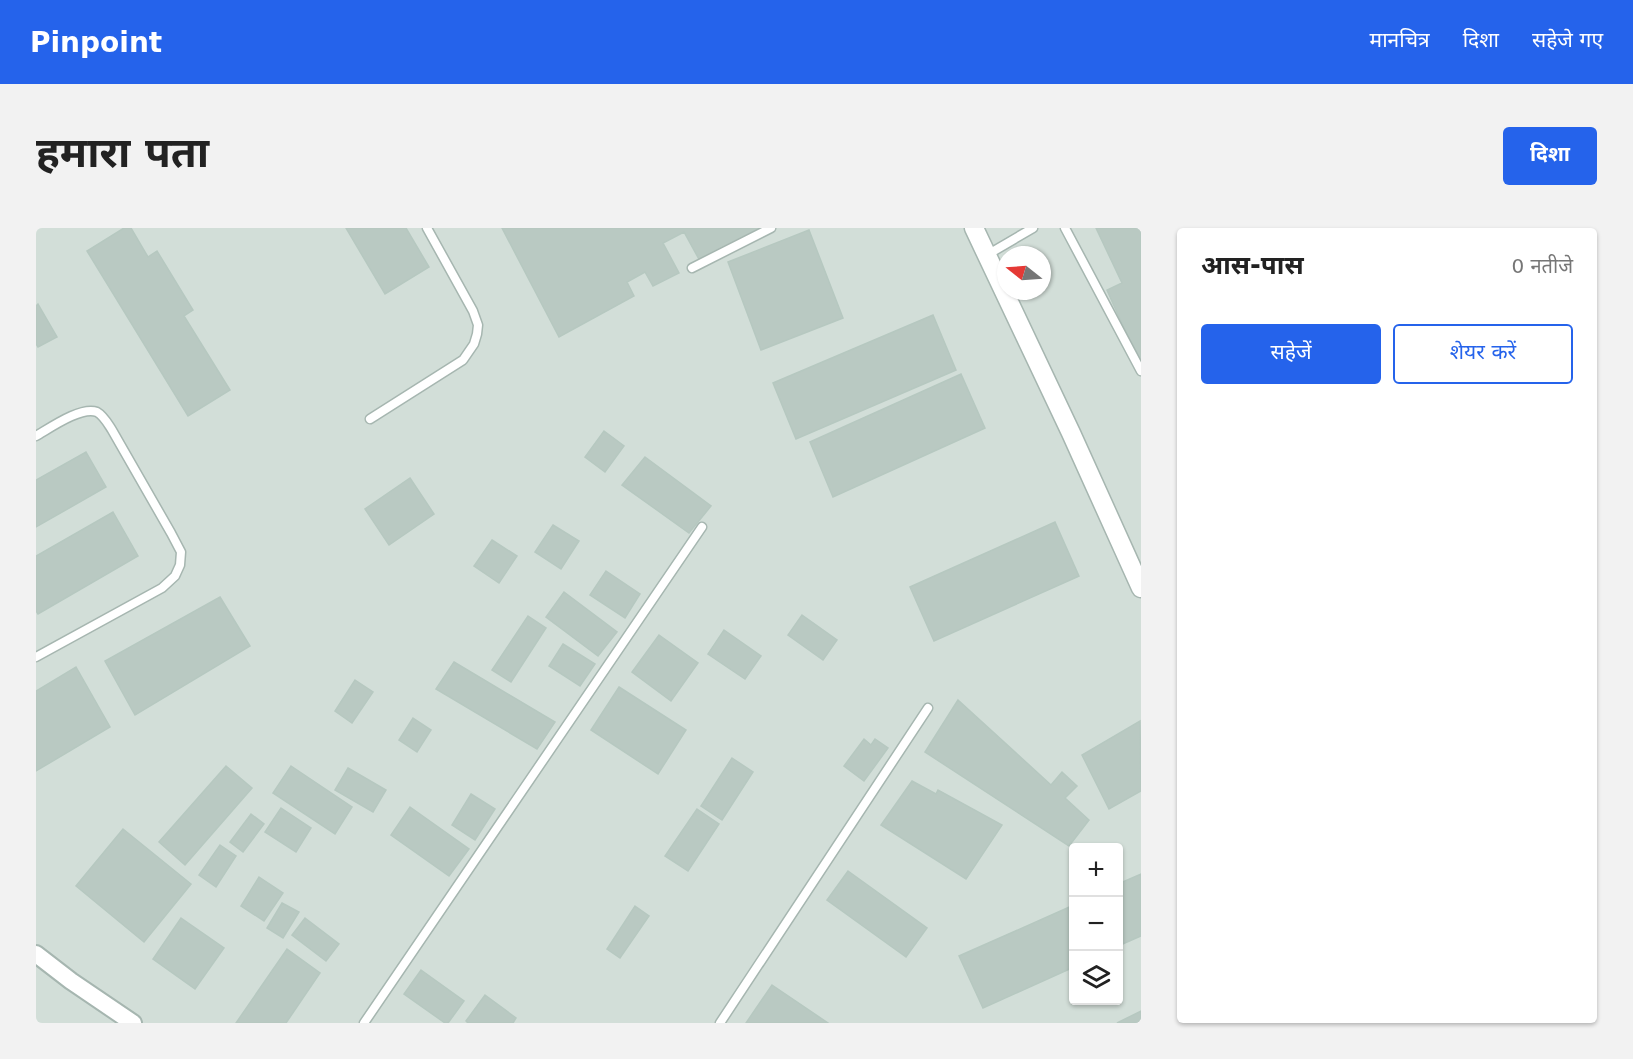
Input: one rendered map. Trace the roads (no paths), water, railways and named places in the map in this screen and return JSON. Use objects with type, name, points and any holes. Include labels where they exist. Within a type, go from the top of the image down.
[{"type":"street","points":[[974,228],[1141,588]]},
{"type":"street","points":[[36,954],[133,1023]]},
{"type":"lane","points":[[370,419],[463,360],[474,344],[477,334],[478,325],[473,311],[427,228]]},
{"type":"lane","points":[[692,268],[771,228]]},
{"type":"lane","points":[[987,256],[1033,228]]},
{"type":"lane","points":[[1065,228],[1141,371]]},
{"type":"lane","points":[[36,436],[84,411],[94,411],[102,416],[181,552],[180,565],[175,576],[162,588],[36,657]]},
{"type":"lane","points":[[364,1023],[702,527]]},
{"type":"lane","points":[[720,1023],[927,708]]}]
